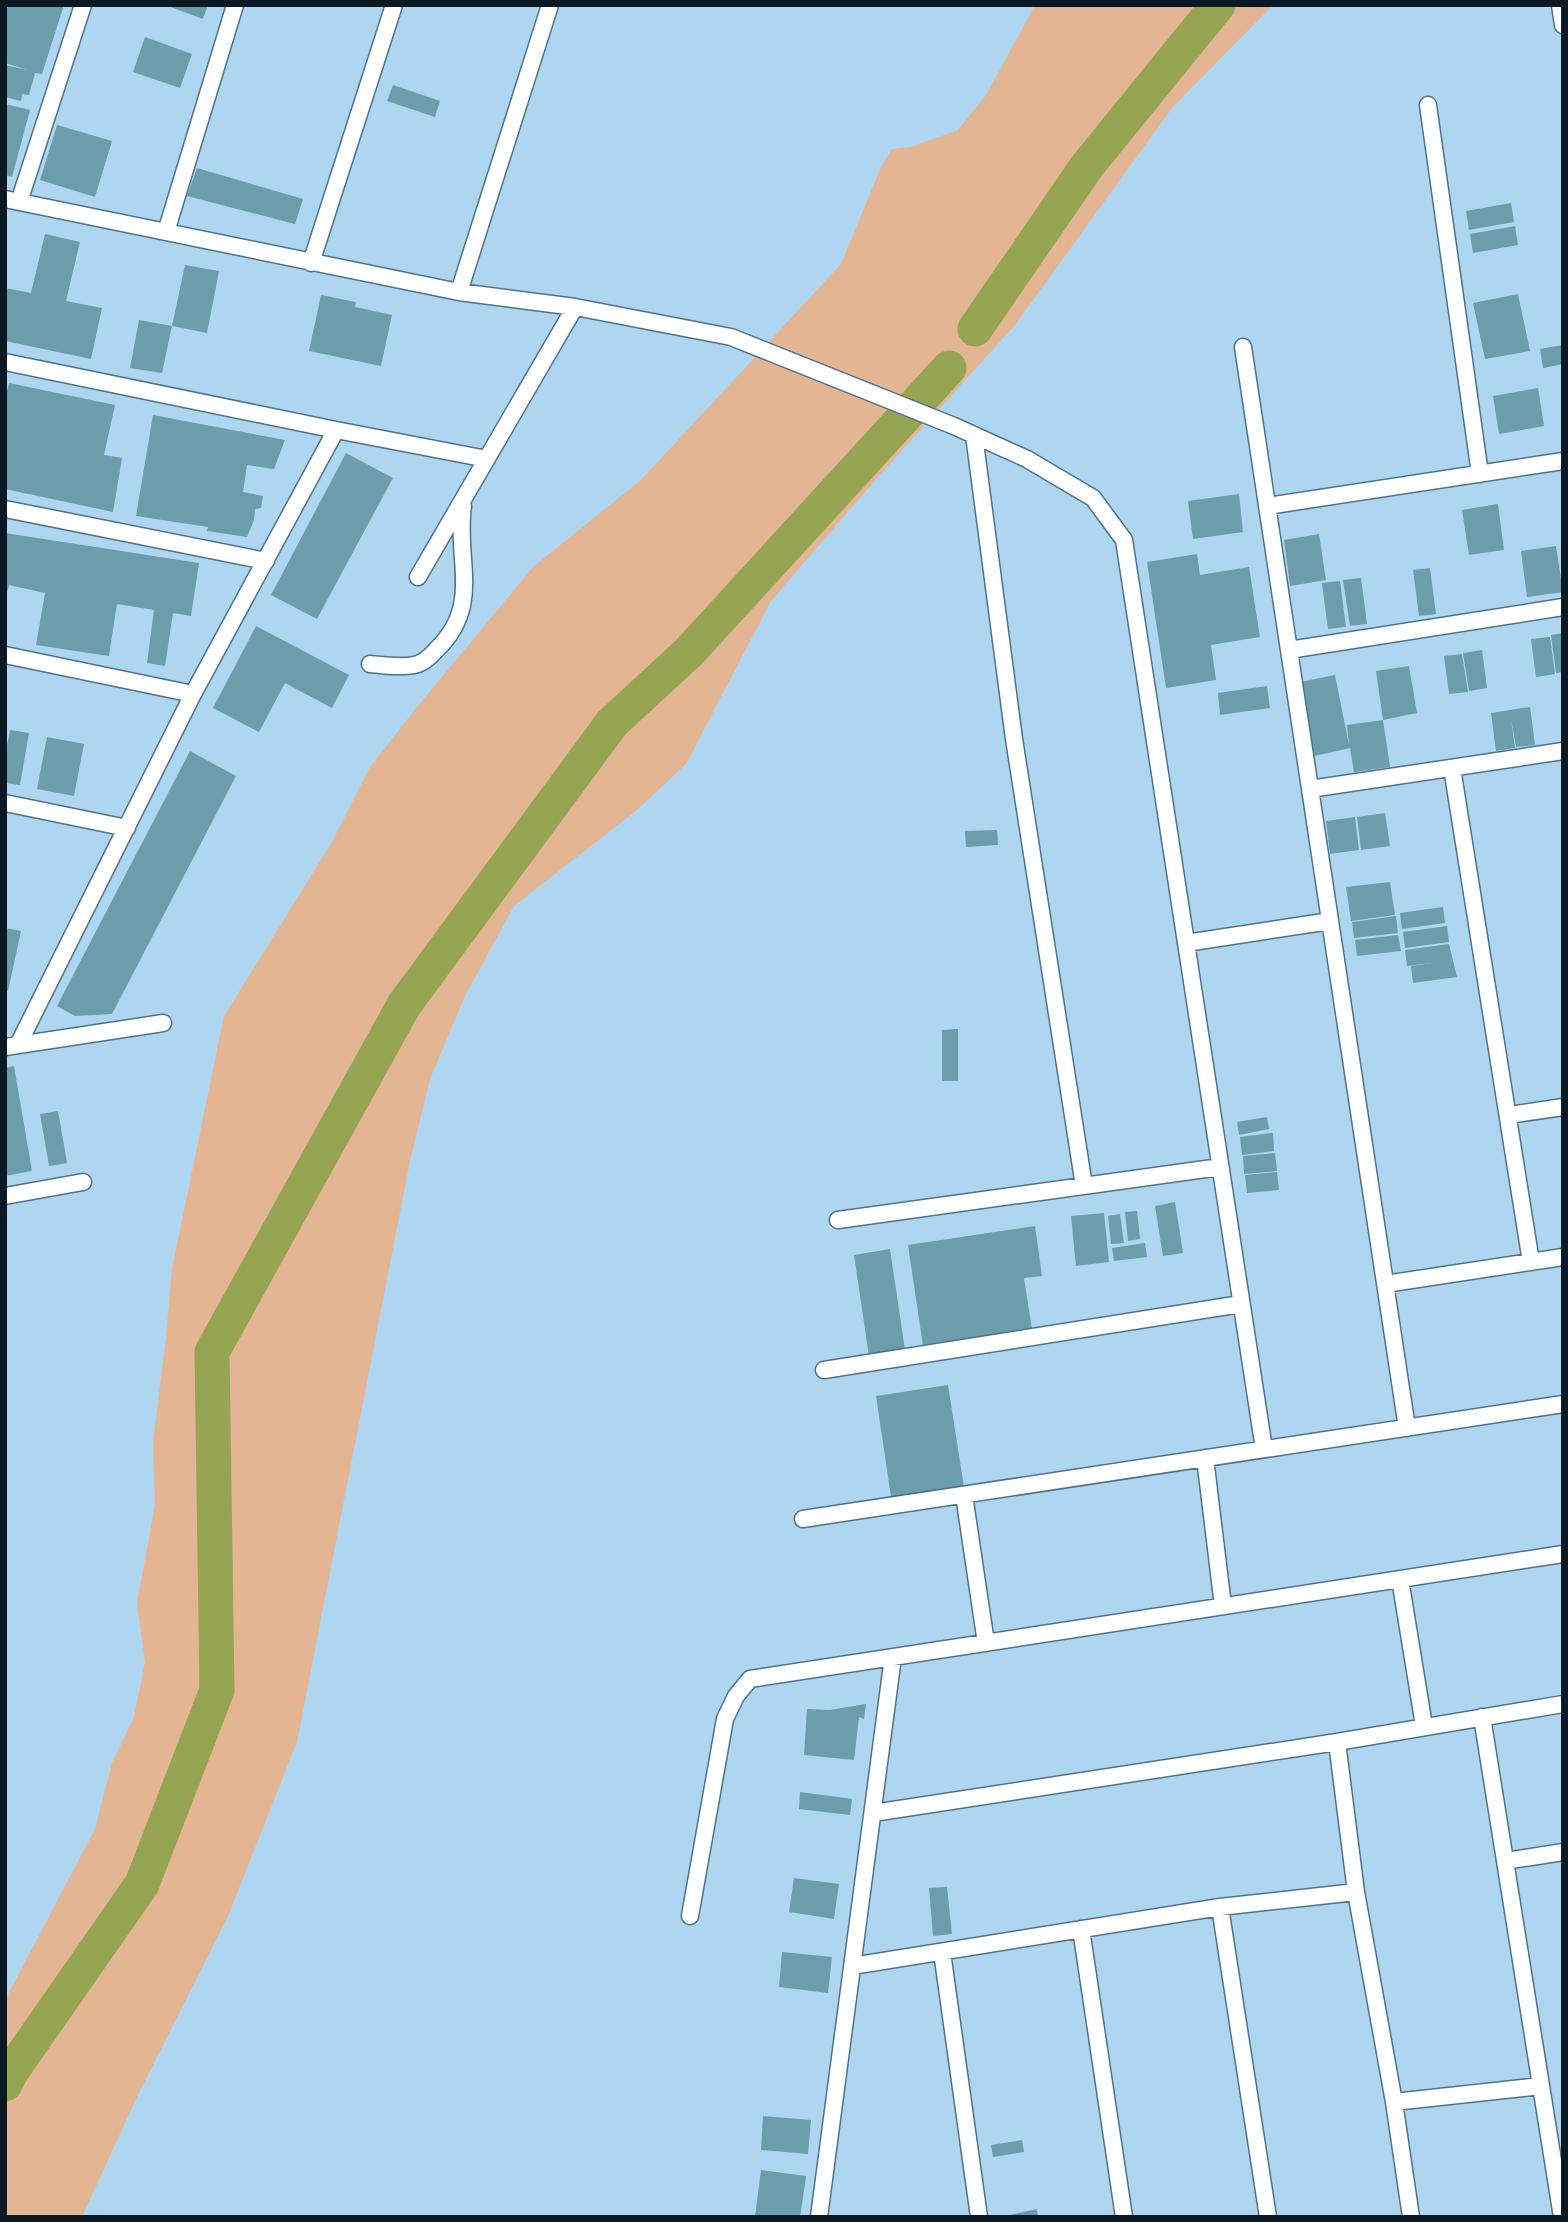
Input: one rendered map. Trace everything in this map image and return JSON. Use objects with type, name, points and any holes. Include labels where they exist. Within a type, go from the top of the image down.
[{"type":"street","points":[[83,5],[12,200],[459,292],[575,307],[731,337],[954,426],[1027,459],[1093,498],[1124,540],[1264,1449]]},
{"type":"street","points":[[166,232],[235,5]]},
{"type":"street","points":[[311,263],[394,5]]},
{"type":"street","points":[[459,292],[550,5]]},
{"type":"street","points":[[1560,5],[1563,25]]},
{"type":"street","points":[[1428,105],[1479,474]]},
{"type":"street","points":[[418,577],[575,307]]},
{"type":"street","points":[[1243,347],[1406,1428]]},
{"type":"street","points":[[5,362],[487,459]]},
{"type":"street","points":[[11,1046],[127,828],[193,694],[336,430]]},
{"type":"street","points":[[974,435],[1014,739],[1084,1186]]},
{"type":"street","points":[[1267,506],[1563,461]]},
{"type":"street","points":[[370,664],[415,665],[430,656],[448,639],[464,602],[465,569],[460,526],[464,500]]},
{"type":"street","points":[[5,509],[266,561]]},
{"type":"street","points":[[1289,650],[1563,607]]},
{"type":"street","points":[[5,655],[193,694]]},
{"type":"street","points":[[1310,789],[1563,751]]},
{"type":"street","points":[[1452,768],[1531,1262]]},
{"type":"street","points":[[5,803],[127,828]]},
{"type":"street","points":[[1186,943],[1330,921]]},
{"type":"street","points":[[11,1046],[163,1023]]},
{"type":"street","points":[[1508,1115],[1563,1107]]},
{"type":"street","points":[[838,1220],[1220,1167]]},
{"type":"street","points":[[5,1196],[83,1182]]},
{"type":"street","points":[[1385,1284],[1563,1256]]},
{"type":"street","points":[[824,1370],[1241,1304]]},
{"type":"street","points":[[803,1519],[1563,1404]]},
{"type":"street","points":[[1205,1458],[1223,1606]]},
{"type":"street","points":[[964,1495],[986,1643]]},
{"type":"street","points":[[690,1916],[725,1719],[736,1696],[750,1679],[1563,1554]]},
{"type":"street","points":[[1400,1579],[1424,1726]]},
{"type":"street","points":[[819,2217],[893,1657]]},
{"type":"street","points":[[873,1813],[1337,1742],[1563,1704]]},
{"type":"street","points":[[1482,1717],[1562,2217]]},
{"type":"street","points":[[1337,1742],[1356,1892],[1394,2102],[1411,2217]]},
{"type":"street","points":[[1506,1861],[1563,1852]]},
{"type":"street","points":[[852,1966],[1220,1907],[1356,1892]]},
{"type":"street","points":[[1220,1907],[1268,2217]]},
{"type":"street","points":[[1081,1929],[1124,2217]]},
{"type":"street","points":[[942,1952],[979,2217]]},
{"type":"street","points":[[1394,2102],[1541,2086]]},
{"type":"shaded area","points":[[1035,5],[1273,5],[1172,108],[1015,325],[771,601],[686,764],[637,810],[514,906],[465,996],[430,1079],[410,1161],[297,1742],[228,1916],[135,2101],[82,2217],[5,2217],[5,2000],[95,1829],[112,1763],[134,1717],[145,1662],[137,1603],[155,1505],[153,1443],[172,1269],[224,1016],[332,842],[370,767],[417,707],[533,567],[642,479],[841,264],[881,167],[892,149],[911,147],[958,130],[986,95]]},
{"type":"building","points":[[7,5],[64,5],[42,74],[35,73],[29,95],[22,94],[21,101],[5,97],[5,65],[28,70],[5,63]]},
{"type":"building","points":[[165,5],[208,5],[203,19]]},
{"type":"building","points":[[145,37],[192,54],[180,88],[133,72]]},
{"type":"building","points":[[393,85],[440,101],[435,117],[387,101]]},
{"type":"building","points":[[5,104],[30,110],[12,177],[5,175]]},
{"type":"building","points":[[57,125],[112,141],[95,197],[40,180]]},
{"type":"building","points":[[197,168],[303,199],[295,224],[187,196]]},
{"type":"building","points":[[1511,203],[1514,222],[1469,230],[1466,211]]},
{"type":"building","points":[[1515,226],[1518,245],[1473,253],[1470,234]]},
{"type":"building","points":[[45,234],[80,242],[66,301],[102,308],[91,359],[5,341],[5,288],[31,293]]},
{"type":"building","points":[[185,265],[219,271],[207,333],[172,326]]},
{"type":"building","points":[[1518,294],[1530,351],[1485,359],[1473,303]]},
{"type":"building","points":[[321,295],[356,302],[355,307],[392,315],[381,366],[309,351]]},
{"type":"building","points":[[139,320],[172,326],[162,373],[130,368]]},
{"type":"building","points":[[1563,345],[1563,364],[1543,368],[1540,349]]},
{"type":"building","points":[[9,383],[115,405],[104,455],[122,458],[113,512],[5,489],[5,399]]},
{"type":"building","points":[[1538,388],[1544,426],[1499,434],[1493,396]]},
{"type":"building","points":[[153,415],[285,440],[274,469],[247,465],[243,492],[263,496],[261,508],[255,509],[247,537],[207,531],[208,527],[136,516]]},
{"type":"building","points":[[346,453],[393,478],[317,619],[271,595]]},
{"type":"building","points":[[1239,494],[1243,532],[1193,539],[1188,501]]},
{"type":"building","points":[[1498,504],[1504,550],[1469,555],[1462,510]]},
{"type":"building","points":[[5,533],[199,563],[191,616],[173,613],[165,666],[147,663],[154,610],[117,604],[109,656],[36,645],[45,593],[9,585],[5,600]]},
{"type":"building","points":[[1319,534],[1326,580],[1290,586],[1284,540]]},
{"type":"building","points":[[1556,546],[1563,592],[1527,597],[1521,551]]},
{"type":"building","points":[[1197,554],[1200,575],[1249,567],[1260,637],[1211,645],[1216,680],[1166,688],[1147,562]]},
{"type":"building","points":[[1430,568],[1436,614],[1419,616],[1413,570]]},
{"type":"building","points":[[1361,578],[1367,624],[1350,626],[1343,580]]},
{"type":"building","points":[[1340,581],[1346,627],[1328,629],[1322,583]]},
{"type":"building","points":[[256,626],[349,675],[332,708],[285,683],[259,732],[213,708]]},
{"type":"building","points":[[1563,633],[1563,672],[1556,673],[1551,635]]},
{"type":"building","points":[[1550,637],[1555,674],[1536,677],[1531,639]]},
{"type":"building","points":[[1482,650],[1487,688],[1469,691],[1463,653]]},
{"type":"building","points":[[1462,654],[1468,692],[1449,694],[1444,656]]},
{"type":"building","points":[[1409,666],[1417,713],[1383,720],[1376,671]]},
{"type":"building","points":[[1335,675],[1349,745],[1347,725],[1383,720],[1390,767],[1354,772],[1350,748],[1310,757],[1295,683]]},
{"type":"building","points":[[1267,686],[1270,708],[1220,715],[1218,693]]},
{"type":"building","points":[[1530,707],[1535,745],[1516,747],[1511,719],[1515,748],[1496,751],[1491,713]]},
{"type":"building","points":[[10,730],[29,733],[20,785],[5,783],[5,756]]},
{"type":"building","points":[[47,737],[84,744],[74,796],[37,789]]},
{"type":"building","points":[[190,751],[236,776],[112,1014],[75,1016],[57,1006]]},
{"type":"building","points":[[1385,813],[1390,846],[1361,850],[1357,817]]},
{"type":"building","points":[[1355,817],[1359,850],[1330,854],[1326,821]]},
{"type":"building","points":[[997,830],[998,845],[966,847],[965,831]]},
{"type":"building","points":[[1390,882],[1395,915],[1351,921],[1346,887]]},
{"type":"building","points":[[1443,907],[1445,923],[1402,929],[1400,913]]},
{"type":"building","points":[[1396,916],[1398,933],[1354,938],[1352,922]]},
{"type":"building","points":[[1447,926],[1449,942],[1405,948],[1403,932]]},
{"type":"building","points":[[5,928],[21,931],[8,991],[5,990]]},
{"type":"building","points":[[1398,935],[1401,951],[1357,956],[1355,940]]},
{"type":"building","points":[[1449,944],[1457,977],[1413,983],[1411,966],[1433,963],[1407,966],[1405,950]]},
{"type":"building","points":[[958,1029],[958,1081],[942,1081],[942,1030]]},
{"type":"building","points":[[14,1066],[32,1171],[5,1176],[5,1068]]},
{"type":"building","points":[[58,1111],[67,1163],[49,1166],[40,1114]]},
{"type":"building","points":[[1267,1117],[1269,1129],[1239,1135],[1237,1122]]},
{"type":"building","points":[[1273,1133],[1274,1151],[1242,1155],[1240,1137]]},
{"type":"building","points":[[1275,1153],[1277,1171],[1244,1174],[1243,1156]]},
{"type":"building","points":[[1277,1172],[1279,1190],[1247,1193],[1245,1175]]},
{"type":"building","points":[[1175,1202],[1183,1253],[1163,1256],[1155,1206]]},
{"type":"building","points":[[1137,1211],[1140,1239],[1128,1241],[1125,1212]]},
{"type":"building","points":[[1104,1213],[1109,1262],[1076,1266],[1071,1216]]},
{"type":"building","points":[[1120,1214],[1124,1243],[1111,1244],[1108,1216]]},
{"type":"building","points":[[1035,1226],[1042,1276],[1024,1278],[1032,1329],[923,1346],[908,1245]]},
{"type":"building","points":[[1145,1243],[1147,1257],[1114,1261],[1112,1248]]},
{"type":"building","points":[[890,1249],[905,1350],[869,1356],[854,1255]]},
{"type":"building","points":[[948,1385],[964,1487],[891,1497],[876,1396]]},
{"type":"building","points":[[866,1704],[864,1719],[859,1717],[854,1760],[804,1755],[807,1709],[830,1710]]},
{"type":"building","points":[[800,1792],[852,1799],[850,1815],[799,1809]]},
{"type":"building","points":[[794,1878],[839,1884],[834,1919],[789,1912]]},
{"type":"building","points":[[947,1887],[952,1934],[933,1936],[929,1888]]},
{"type":"building","points":[[782,1952],[832,1957],[828,1993],[779,1987]]},
{"type":"building","points":[[763,2116],[811,2120],[808,2154],[761,2150]]},
{"type":"building","points":[[1022,2140],[1024,2152],[993,2157],[991,2145]]},
{"type":"building","points":[[761,2170],[806,2176],[800,2217],[755,2217]]},
{"type":"building","points":[[1037,2209],[1038,2217],[1005,2217],[1005,2216]]},
{"type":"waterway","points":[[975,329],[1087,166],[1218,5]]},
{"type":"waterway","points":[[5,2084],[142,1884],[217,1690],[212,1352],[404,1005],[612,723],[689,652],[949,368]]}]
